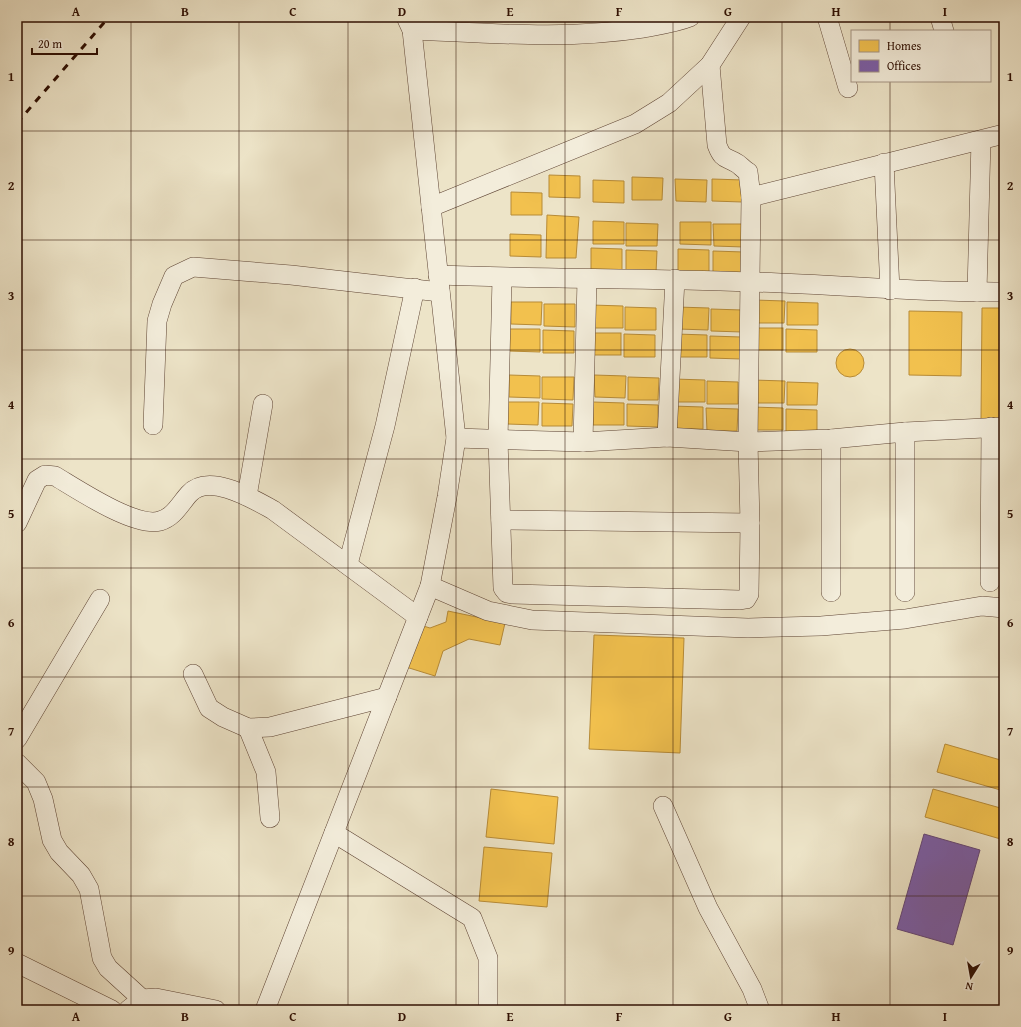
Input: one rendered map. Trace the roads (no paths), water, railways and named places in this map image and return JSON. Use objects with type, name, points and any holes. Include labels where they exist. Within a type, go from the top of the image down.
[{"type":"street","points":[[264,1010],[430,586],[447,497],[456,438],[431,207],[409,24],[541,36],[598,33],[633,29],[679,22],[690,17]]},
{"type":"street","points":[[431,207],[635,124],[669,103],[710,65],[741,17]]},
{"type":"street","points":[[827,17],[848,88]]},
{"type":"street","points":[[940,17],[944,30]]},
{"type":"street","points":[[502,278],[498,440],[503,588],[506,593],[746,599],[749,594],[750,523],[748,442],[751,196],[748,172],[737,163],[726,159],[719,151],[717,145],[710,65]]},
{"type":"street","points":[[751,196],[1004,134]]},
{"type":"street","points":[[977,292],[981,140]]},
{"type":"street","points":[[884,163],[890,290]]},
{"type":"street","points":[[153,425],[158,321],[162,304],[174,276],[193,267],[291,275],[415,288],[439,284],[502,278],[750,282],[835,285],[890,290],[1004,292]]},
{"type":"street","points":[[583,442],[587,279]]},
{"type":"street","points":[[667,437],[675,280]]},
{"type":"street","points":[[348,564],[385,426],[415,288]]},
{"type":"street","points":[[247,496],[263,404]]},
{"type":"street","points":[[456,438],[583,442],[667,437],[748,442],[831,439],[905,432],[997,427],[990,582]]},
{"type":"street","points":[[905,432],[905,592]]},
{"type":"street","points":[[831,439],[831,592]]},
{"type":"street","points":[[17,523],[37,480],[45,475],[55,476],[118,512],[144,521],[160,521],[173,514],[190,492],[201,486],[224,487],[247,496],[273,510],[418,616]]},
{"type":"street","points":[[501,520],[750,523]]},
{"type":"street","points":[[430,586],[488,611],[532,620],[748,628],[821,626],[905,619],[982,606],[1004,608]]},
{"type":"street","points":[[17,739],[100,599]]},
{"type":"street","points":[[193,674],[209,708],[223,717],[248,728],[270,727],[387,697]]},
{"type":"street","points":[[248,728],[266,772],[270,818]]},
{"type":"street","points":[[17,763],[36,782],[43,799],[52,840],[59,852],[81,876],[89,889],[102,958],[135,1004],[156,998],[216,1010]]},
{"type":"street","points":[[663,806],[708,908],[752,988],[760,1010]]},
{"type":"street","points":[[334,833],[472,918],[488,958],[488,1010]]},
{"type":"street","points":[[17,963],[112,1010]]},
{"type":"railway","points":[[17,123],[109,17]]}]
